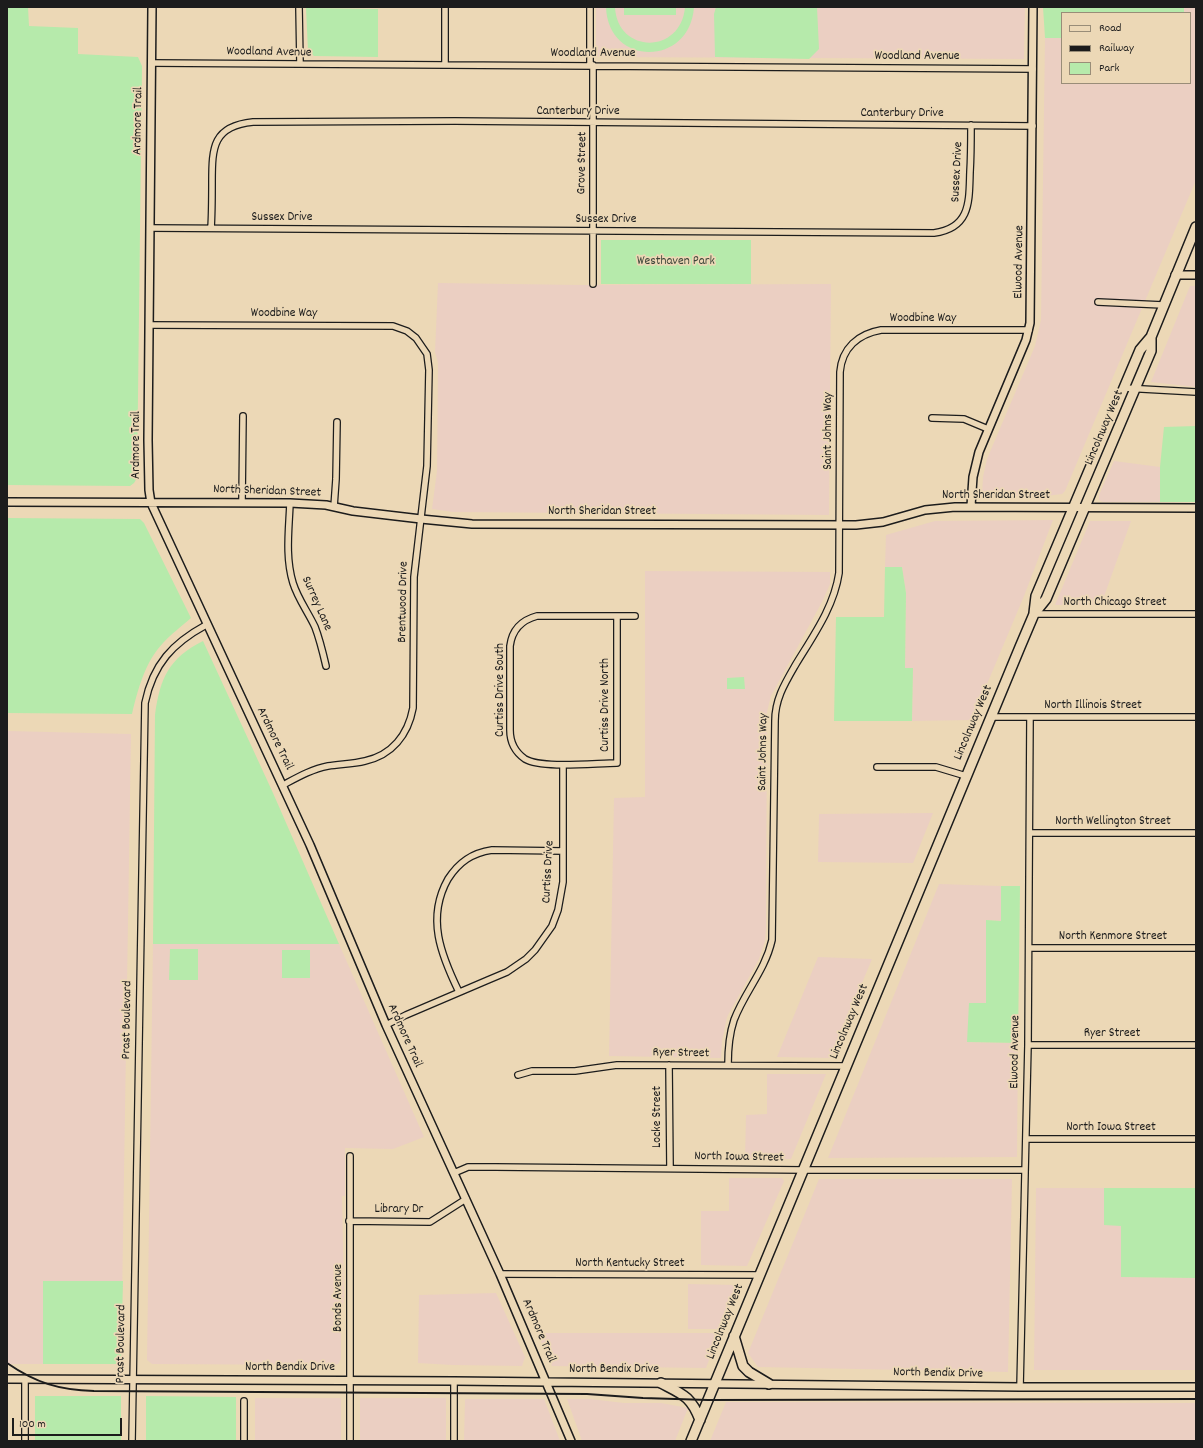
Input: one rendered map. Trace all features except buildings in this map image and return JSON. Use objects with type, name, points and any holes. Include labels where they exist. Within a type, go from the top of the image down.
[{"type":"main road","name":"Lincolnway West","points":[[1034,614],[1036,596],[1140,350],[1151,337],[1175,275],[1196,227]]},
{"type":"main road","name":"Lincolnway West","points":[[691,1441],[1034,614],[1046,599],[1136,388],[1151,351],[1151,337]]},
{"type":"main road","points":[[734,1336],[743,1366],[749,1372],[769,1384]]},
{"type":"main road","points":[[660,1383],[682,1394],[695,1406],[700,1420]]},
{"type":"street","name":"Ardmore Trail","points":[[152,7],[148,447],[149,490],[151,503],[206,625],[283,785],[386,1025],[500,1274],[571,1441]]},
{"type":"street","points":[[299,7],[300,64]]},
{"type":"street","points":[[445,7],[445,64]]},
{"type":"street","name":"Grove Street","points":[[590,7],[594,123],[593,284]]},
{"type":"street","name":"Elwood Avenue","points":[[971,506],[975,464],[1029,330],[1032,287],[1033,7]]},
{"type":"street","name":"Woodland Avenue","points":[[152,63],[1033,69]]},
{"type":"street","name":"Canterbury Drive","points":[[211,228],[213,150],[221,135],[227,130],[243,123],[393,122],[1033,126]]},
{"type":"street","name":"Sussex Drive","points":[[150,228],[939,232],[955,226],[967,210],[970,198],[971,125]]},
{"type":"street","points":[[1175,275],[1196,276]]},
{"type":"street","points":[[1098,302],[1163,305]]},
{"type":"street","name":"Woodbine Way","points":[[149,325],[384,325],[401,328],[416,338]]},
{"type":"street","name":"Woodbine Way","points":[[840,372],[843,357],[851,345],[857,339],[873,331],[1029,330]]},
{"type":"street","name":"Brentwood Drive","points":[[283,785],[318,768],[366,761],[383,754],[395,745],[408,728],[413,708],[414,577],[427,466],[429,370],[427,354],[416,338]]},
{"type":"street","name":"Saint Johns Way","points":[[728,1066],[729,1039],[734,1020],[765,962],[772,940],[775,721],[777,704],[784,684],[832,602],[837,584],[840,372]]},
{"type":"street","points":[[1124,388],[1196,392]]},
{"type":"street","points":[[242,502],[243,416]]},
{"type":"street","points":[[932,418],[964,419],[988,429]]},
{"type":"street","points":[[334,507],[337,422]]},
{"type":"street","name":"North Sheridan Street","points":[[7,502],[290,503],[472,524],[839,526],[869,524],[938,508],[971,506],[1196,508]]},
{"type":"street","name":"Surrey Lane","points":[[290,503],[288,552],[290,572],[297,595],[316,632],[326,666]]},
{"type":"street","name":"North Chicago Street","points":[[1034,614],[1196,614]]},
{"type":"street","name":"Curtiss Drive South","points":[[563,765],[536,763],[526,759],[517,752],[512,743],[510,730],[510,646],[512,638],[519,625],[524,621],[537,616],[635,616]]},
{"type":"street","name":"Curtiss Drive North","points":[[563,765],[617,763],[617,617]]},
{"type":"street","name":"Prast Boulevard","points":[[132,1441],[145,707],[150,684],[160,663],[182,640],[206,625]]},
{"type":"street","name":"North Illinois Street","points":[[991,717],[1196,717]]},
{"type":"street","name":"Elwood Avenue","points":[[1020,1387],[1027,1139],[1030,717]]},
{"type":"street","name":"Curtiss Drive","points":[[386,1025],[507,972],[526,959],[548,933],[555,919],[561,896],[563,851],[563,765]]},
{"type":"street","points":[[877,767],[936,767],[966,776]]},
{"type":"street","name":"North Wellington Street","points":[[1030,833],[1196,833]]},
{"type":"street","points":[[459,992],[442,953],[437,928],[437,908],[440,897],[453,871],[466,859],[492,850],[563,851]]},
{"type":"street","name":"North Kenmore Street","points":[[1029,948],[1196,948]]},
{"type":"street","name":"Ryer Street","points":[[1028,1045],[1196,1045]]},
{"type":"street","name":"Ryer Street","points":[[518,1075],[532,1071],[575,1071],[617,1065],[846,1066]]},
{"type":"street","name":"Locke Street","points":[[669,1065],[670,1168]]},
{"type":"street","name":"North Iowa Street","points":[[1027,1139],[1196,1139]]},
{"type":"street","name":"Bonds Avenue","points":[[350,1156],[350,1441]]},
{"type":"street","name":"North Iowa Street","points":[[454,1173],[468,1167],[1025,1170]]},
{"type":"street","name":"Library Dr","points":[[350,1221],[430,1222],[466,1199]]},
{"type":"street","name":"North Kentucky Street","points":[[500,1274],[760,1275]]},
{"type":"street","name":"North Bendix Drive","points":[[7,1379],[350,1380],[1020,1387],[1196,1387]]},
{"type":"street","points":[[25,1379],[25,1441]]},
{"type":"street","points":[[454,1381],[454,1441]]},
{"type":"street","points":[[244,1401],[244,1441]]},
{"type":"shaded area","points":[[596,7],[1025,7],[1024,59],[596,57]]},
{"type":"shaded area","points":[[1184,7],[1196,7],[1196,180],[1065,491],[1062,494],[1046,496],[982,496],[983,477],[987,459],[1035,346],[1041,320],[1045,38],[1061,38],[1061,84],[1191,84],[1191,12],[1184,12]]},
{"type":"shaded area","points":[[438,283],[583,285],[831,284],[829,515],[453,512],[432,509],[437,471],[438,363],[435,352]]},
{"type":"shaded area","points":[[1190,286],[1196,286],[1196,387],[1151,382]]},
{"type":"shaded area","points":[[1114,461],[1160,467],[1160,502],[1103,502],[1099,500],[1099,495]]},
{"type":"shaded area","points":[[1053,520],[1024,596],[972,720],[912,721],[913,669],[905,668],[906,593],[902,567],[885,567],[886,535],[935,521]]},
{"type":"shaded area","points":[[1090,521],[1131,521],[1101,605],[1055,605]]},
{"type":"shaded area","points":[[645,571],[830,572],[830,584],[823,600],[771,696],[767,712],[765,941],[759,959],[727,1017],[722,1041],[721,1058],[609,1056],[614,798],[645,797]]},
{"type":"shaded area","points":[[7,731],[131,734],[121,1362],[118,1364],[7,1364]]},
{"type":"shaded area","points":[[933,813],[913,863],[818,862],[819,814]]},
{"type":"shaded area","points":[[939,884],[1001,886],[1001,921],[986,920],[986,1003],[967,1042],[1018,1043],[1017,1157],[828,1158]]},
{"type":"shaded area","points":[[153,944],[339,944],[424,1137],[393,1149],[345,1148],[345,1196],[342,1196],[344,1296],[341,1327],[341,1359],[338,1364],[152,1364],[147,1360]]},
{"type":"shaded area","points":[[818,957],[872,959],[831,1058],[777,1057]]},
{"type":"shaded area","points":[[767,1074],[826,1074],[791,1159],[745,1159],[746,1115],[767,1114]]},
{"type":"shaded area","points":[[729,1178],[782,1178],[784,1181],[747,1266],[701,1265],[701,1211],[729,1211]]},
{"type":"shaded area","points":[[819,1179],[1012,1179],[1008,1372],[758,1367],[748,1353]]},
{"type":"shaded area","points":[[1036,1188],[1104,1188],[1104,1225],[1121,1225],[1122,1277],[1196,1278],[1196,1370],[1034,1370]]},
{"type":"shaded area","points":[[688,1284],[738,1285],[721,1329],[688,1329]]},
{"type":"shaded area","points":[[496,1293],[525,1357],[522,1366],[418,1363],[419,1295]]},
{"type":"shaded area","points":[[537,1333],[719,1333],[706,1368],[552,1366]]},
{"type":"shaded area","points":[[255,1398],[341,1398],[341,1441],[255,1441]]},
{"type":"shaded area","points":[[360,1398],[446,1398],[446,1441],[360,1441]]},
{"type":"shaded area","points":[[465,1399],[544,1399],[560,1441],[464,1441]]},
{"type":"shaded area","points":[[567,1399],[590,1399],[624,1403],[661,1403],[688,1408],[675,1441],[582,1441]]},
{"type":"shaded area","points":[[726,1402],[1196,1403],[1196,1441],[710,1441]]},
{"type":"green space","points":[[7,7],[28,7],[29,26],[78,28],[78,54],[138,57],[142,66],[137,478],[130,486],[7,485]]},
{"type":"green space","points":[[606,7],[615,7],[618,22],[626,34],[637,40],[649,43],[662,40],[673,34],[681,23],[685,7],[694,7],[689,27],[679,41],[665,49],[649,52],[634,49],[620,41],[610,27]]},
{"type":"green space","points":[[624,7],[676,7],[676,15],[624,15]]},
{"type":"green space","points":[[716,7],[817,7],[819,49],[809,59],[715,57],[714,14]]},
{"type":"green space","points":[[1043,7],[1184,7],[1184,12],[1061,12],[1061,38],[1045,38]]},
{"type":"green space","points":[[306,8],[378,9],[378,57],[314,56],[308,51]]},
{"type":"green space","name":"Westhaven Park","points":[[601,240],[751,240],[751,284],[601,284]]},
{"type":"green space","points":[[1196,426],[1196,502],[1160,502],[1160,467],[1164,427]]},
{"type":"green space","points":[[7,518],[140,519],[144,523],[191,618],[166,640],[151,659],[143,676],[132,714],[7,713]]},
{"type":"green space","points":[[885,567],[902,567],[906,593],[905,668],[913,668],[912,721],[834,721],[836,617],[884,617]]},
{"type":"green space","points":[[203,641],[273,793],[339,944],[153,944],[155,715],[157,702],[163,680],[174,662],[191,648]]},
{"type":"green space","points":[[744,677],[745,689],[727,689],[727,678]]},
{"type":"green space","points":[[1001,886],[1020,886],[1018,1043],[967,1042],[969,1003],[986,1003],[986,920],[1001,921]]},
{"type":"green space","points":[[170,949],[198,949],[198,980],[169,980]]},
{"type":"green space","points":[[282,950],[310,950],[310,978],[282,978]]},
{"type":"green space","points":[[1104,1188],[1196,1188],[1196,1278],[1121,1277],[1121,1226],[1104,1225]]},
{"type":"green space","points":[[43,1281],[123,1281],[121,1362],[118,1364],[43,1364]]},
{"type":"green space","points":[[35,1396],[121,1396],[121,1441],[35,1441]]},
{"type":"green space","points":[[146,1396],[236,1397],[236,1441],[146,1441]]},
{"type":"railway","points":[[7,1363],[28,1376],[48,1384],[70,1389],[94,1391],[587,1394],[643,1398],[708,1400],[1196,1399]]}]
